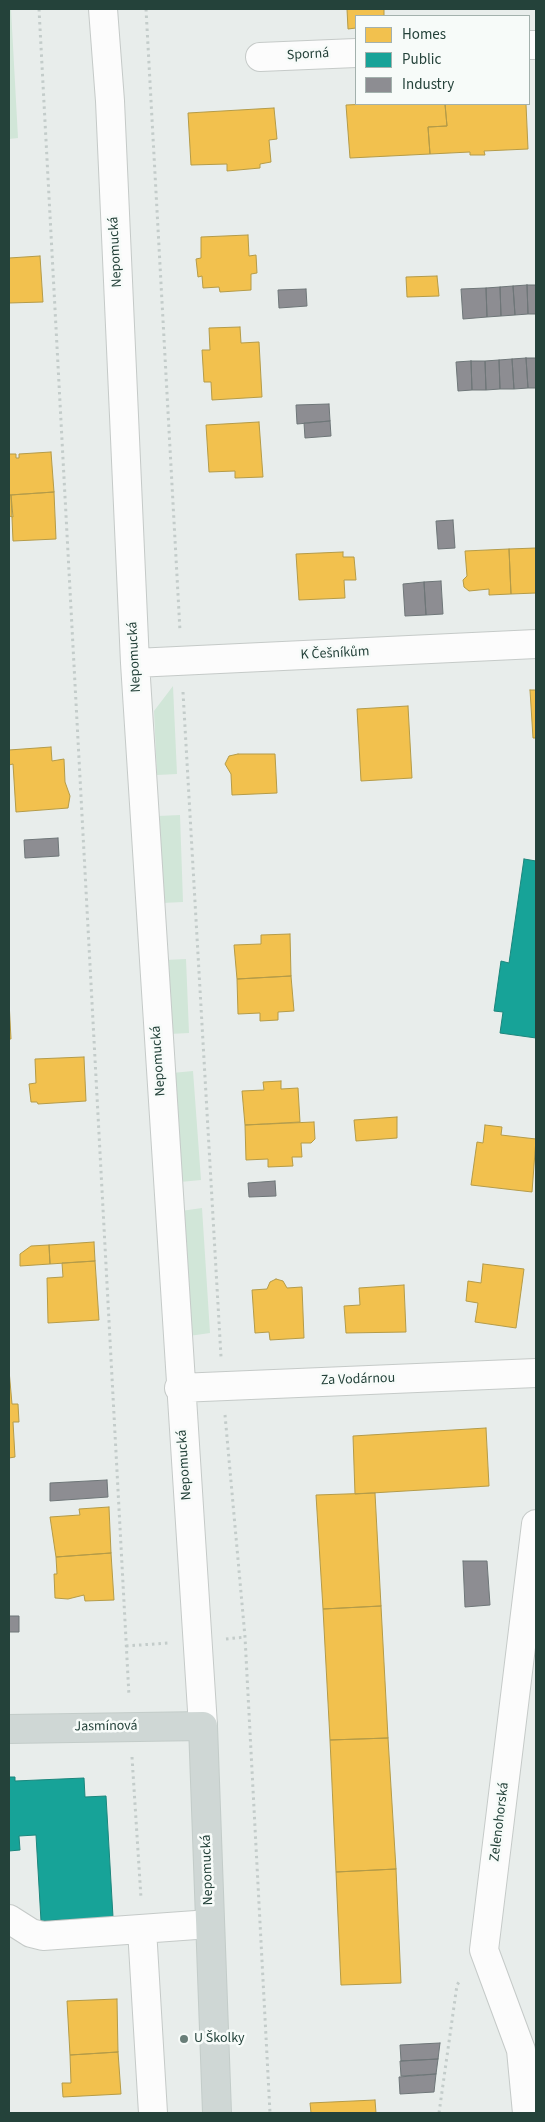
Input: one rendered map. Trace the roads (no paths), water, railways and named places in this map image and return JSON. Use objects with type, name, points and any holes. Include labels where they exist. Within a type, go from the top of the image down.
[{"type":"main road","name":"Jasmínová","points":[[9,1729],[203,1726]]},
{"type":"main road","name":"Nepomucká","points":[[203,1726],[217,2113]]},
{"type":"street","name":"Nepomucká","points":[[103,9],[110,111],[135,664],[179,1388],[203,1726]]},
{"type":"street","name":"Sporná","points":[[260,57],[355,53]]},
{"type":"street","name":"K Češníkům","points":[[135,664],[536,644]]},
{"type":"street","name":"Za Vodárnou","points":[[179,1388],[536,1373]]},
{"type":"street","name":"Zelenohorská","points":[[527,2113],[521,2050],[484,1950],[536,1524]]},
{"type":"street","points":[[9,1919],[31,1933],[43,1936],[210,1924]]},
{"type":"street","points":[[142,1929],[153,2113]]},
{"type":"place","name":"U Školky","points":[[184,2039]]}]
